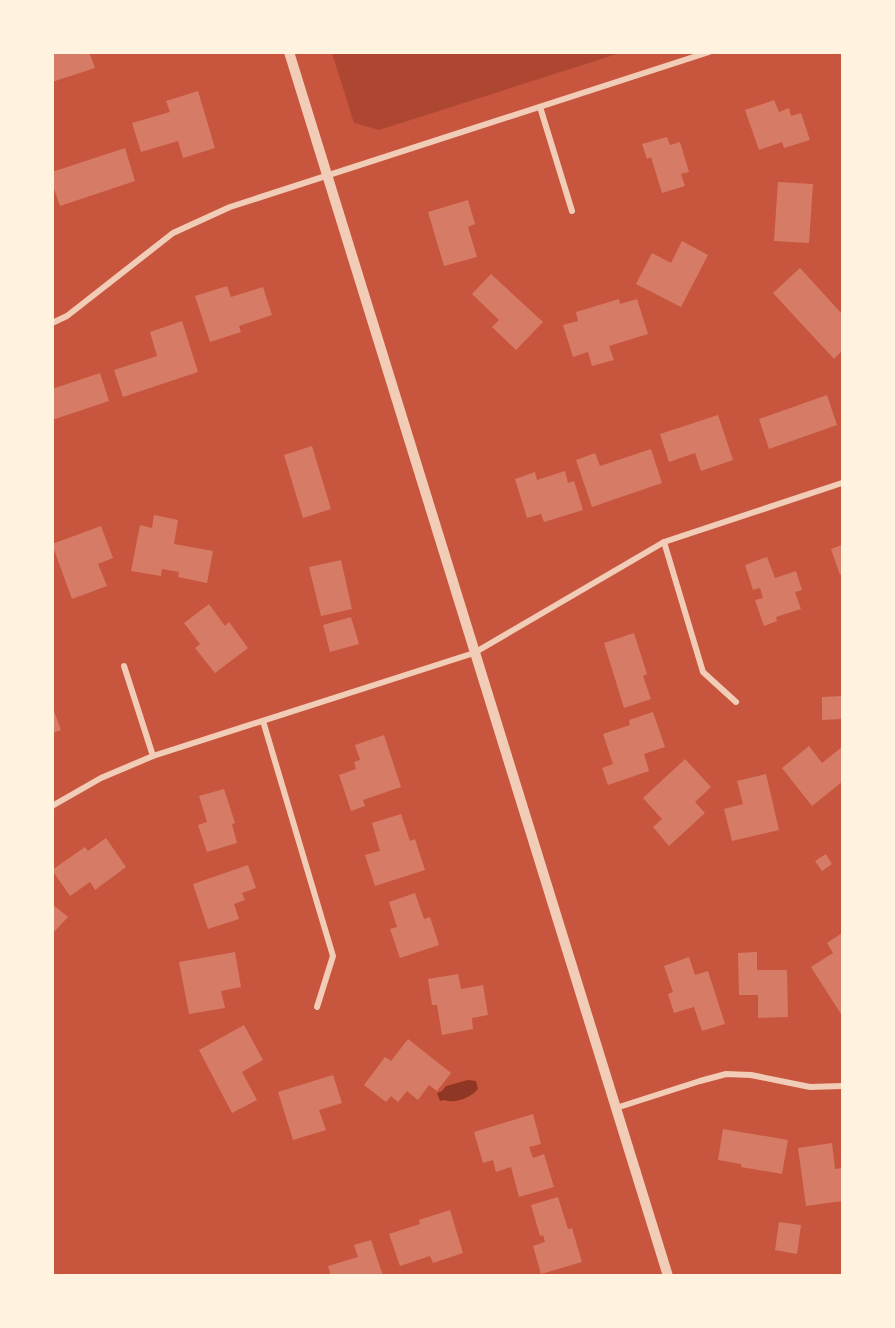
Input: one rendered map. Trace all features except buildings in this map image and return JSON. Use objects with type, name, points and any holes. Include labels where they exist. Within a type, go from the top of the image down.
[{"type":"street","points":[[289,52],[668,1275]]},
{"type":"street","points":[[52,323],[67,316],[173,233],[230,207],[709,52]]},
{"type":"street","points":[[540,107],[572,211]]},
{"type":"street","points":[[52,806],[101,778],[153,756],[474,653],[664,542],[843,483]]},
{"type":"street","points":[[664,542],[703,672],[736,702]]},
{"type":"street","points":[[124,666],[153,756]]},
{"type":"street","points":[[263,721],[333,956],[317,1007]]},
{"type":"street","points":[[616,1108],[726,1074],[751,1075],[810,1087],[843,1086]]},
{"type":"shaded area","points":[[332,52],[620,53],[379,130],[354,123]]},
{"type":"shaded area","points":[[468,1080],[476,1081],[478,1089],[475,1092],[457,1101],[440,1101],[437,1093],[446,1086]]}]
